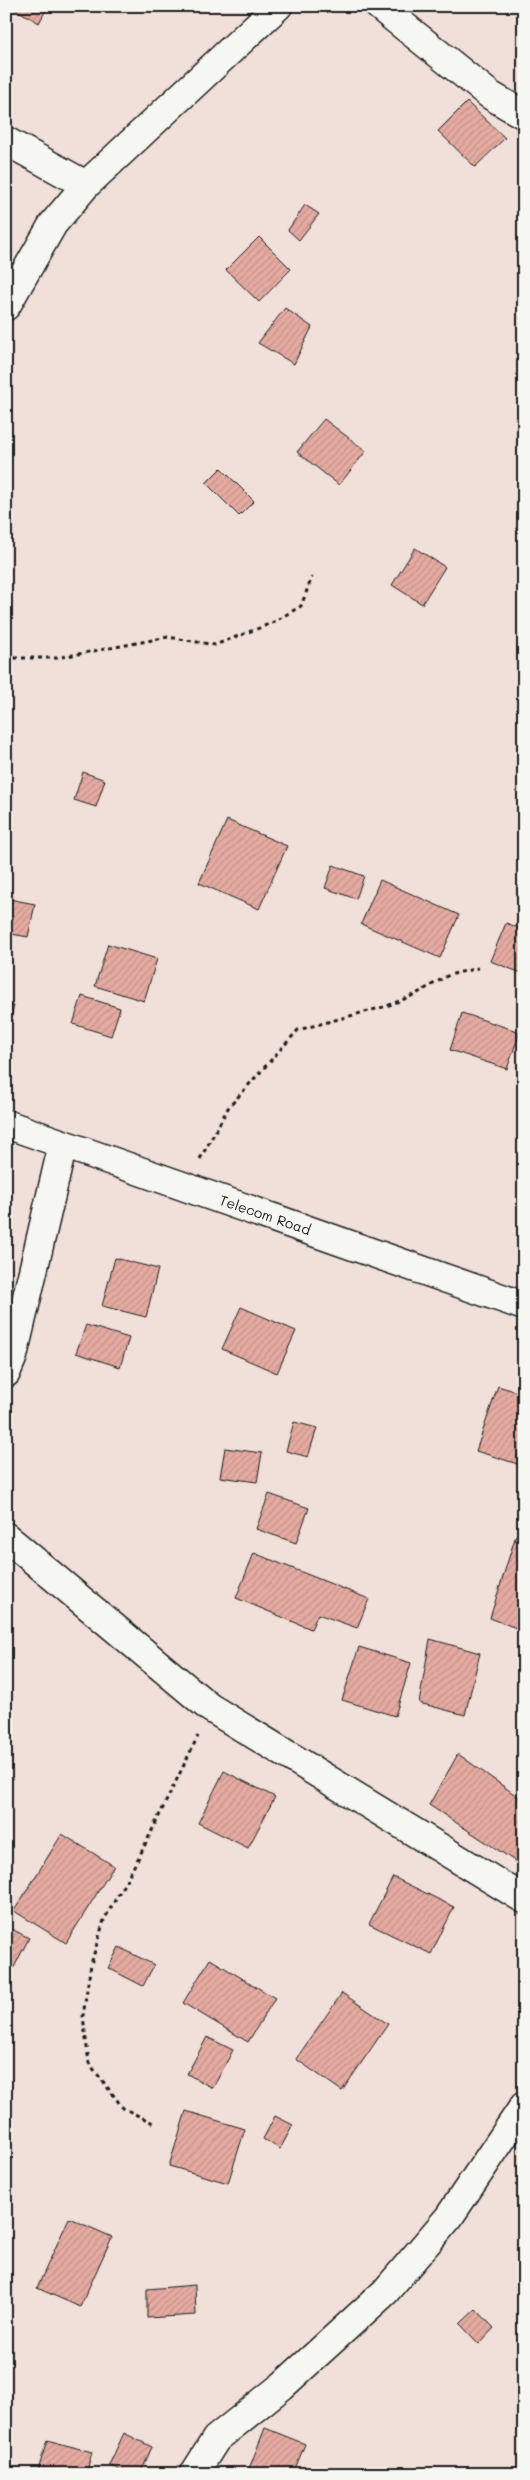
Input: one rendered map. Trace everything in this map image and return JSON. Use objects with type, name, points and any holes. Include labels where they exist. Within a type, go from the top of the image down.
[{"type":"street","points":[[6,306],[53,224],[86,185],[278,6]]},
{"type":"street","points":[[379,6],[490,95],[524,115]]},
{"type":"street","points":[[6,141],[86,185]]},
{"type":"street","name":"Telecom Road","points":[[6,1124],[524,1306]]},
{"type":"street","points":[[6,1373],[13,1356],[63,1144]]},
{"type":"street","points":[[6,1538],[210,1707],[524,1899]]},
{"type":"street","points":[[194,2474],[216,2439],[282,2386],[385,2292],[450,2217],[524,2106]]},
{"type":"path","points":[[6,658],[57,658],[168,637],[215,645],[272,623],[301,606],[312,577]]},
{"type":"path","points":[[184,1186],[228,1108],[298,1030],[387,1006],[416,994],[449,975],[478,968]]},
{"type":"path","points":[[153,2123],[123,2108],[89,2063],[83,2016],[91,1964],[104,1920],[139,1857],[192,1751],[210,1707]]},
{"type":"building","points":[[10,6],[48,6],[39,23]]},
{"type":"building","points":[[467,102],[505,138],[475,167],[438,131]]},
{"type":"building","points":[[305,205],[319,214],[299,240],[288,230]]},
{"type":"building","points":[[259,237],[291,269],[259,302],[226,270]]},
{"type":"building","points":[[285,308],[312,327],[294,364],[258,343]]},
{"type":"building","points":[[324,419],[366,451],[339,485],[297,452]]},
{"type":"building","points":[[221,468],[254,501],[239,516],[206,483]]},
{"type":"building","points":[[415,548],[445,567],[422,604],[392,585]]},
{"type":"building","points":[[83,772],[105,780],[96,807],[74,800]]},
{"type":"building","points":[[6,817],[11,819],[6,829]]},
{"type":"building","points":[[227,820],[287,846],[259,909],[199,883]]},
{"type":"building","points":[[333,865],[364,876],[356,899],[325,888]]},
{"type":"building","points":[[380,880],[459,915],[440,958],[361,924]]},
{"type":"building","points":[[9,899],[35,904],[28,937],[6,933]]},
{"type":"building","points":[[506,923],[524,930],[524,974],[490,961]]},
{"type":"building","points":[[108,944],[157,959],[144,1001],[95,986]]},
{"type":"building","points":[[82,996],[120,1008],[111,1036],[73,1024]]},
{"type":"building","points":[[6,1004],[14,1006],[6,1033]]},
{"type":"building","points":[[462,1013],[520,1032],[507,1069],[450,1050]]},
{"type":"building","points":[[115,1258],[158,1269],[146,1317],[102,1306]]},
{"type":"building","points":[[241,1307],[296,1331],[277,1373],[222,1349]]},
{"type":"building","points":[[86,1325],[129,1338],[120,1367],[76,1353]]},
{"type":"building","points":[[498,1386],[524,1394],[524,1466],[476,1451]]},
{"type":"building","points":[[294,1422],[317,1428],[308,1457],[286,1451]]},
{"type":"building","points":[[225,1448],[262,1453],[257,1482],[220,1477]]},
{"type":"building","points":[[269,1494],[309,1508],[296,1543],[256,1529]]},
{"type":"building","points":[[516,1535],[524,1537],[524,1631],[490,1618]]},
{"type":"building","points":[[254,1553],[369,1599],[357,1628],[318,1614],[311,1629],[236,1598]]},
{"type":"building","points":[[430,1639],[480,1653],[465,1715],[419,1703]]},
{"type":"building","points":[[359,1647],[411,1663],[395,1716],[342,1700]]},
{"type":"building","points":[[458,1754],[524,1801],[524,1867],[429,1805]]},
{"type":"building","points":[[224,1771],[275,1797],[248,1848],[198,1823]]},
{"type":"building","points":[[62,1834],[114,1866],[66,1943],[14,1911]]},
{"type":"building","points":[[393,1877],[454,1907],[431,1954],[369,1924]]},
{"type":"building","points":[[6,1926],[29,1938],[8,1979],[6,1978]]},
{"type":"building","points":[[119,1947],[154,1965],[143,1986],[108,1968]]},
{"type":"building","points":[[210,1959],[275,1998],[248,2042],[183,2003]]},
{"type":"building","points":[[342,1993],[388,2024],[342,2091],[296,2059]]},
{"type":"building","points":[[207,2037],[233,2050],[213,2088],[187,2074]]},
{"type":"building","points":[[186,2111],[245,2129],[228,2183],[169,2166]]},
{"type":"building","points":[[275,2116],[293,2125],[280,2149],[263,2139]]},
{"type":"building","points":[[69,2218],[112,2237],[80,2307],[37,2288]]},
{"type":"building","points":[[195,2285],[196,2315],[147,2318],[147,2289]]},
{"type":"building","points":[[476,2309],[494,2328],[479,2344],[460,2324]]},
{"type":"building","points":[[265,2428],[305,2444],[293,2474],[247,2474]]},
{"type":"building","points":[[124,2433],[152,2447],[140,2474],[128,2474],[109,2465]]},
{"type":"building","points":[[47,2440],[92,2452],[86,2474],[37,2474]]}]
